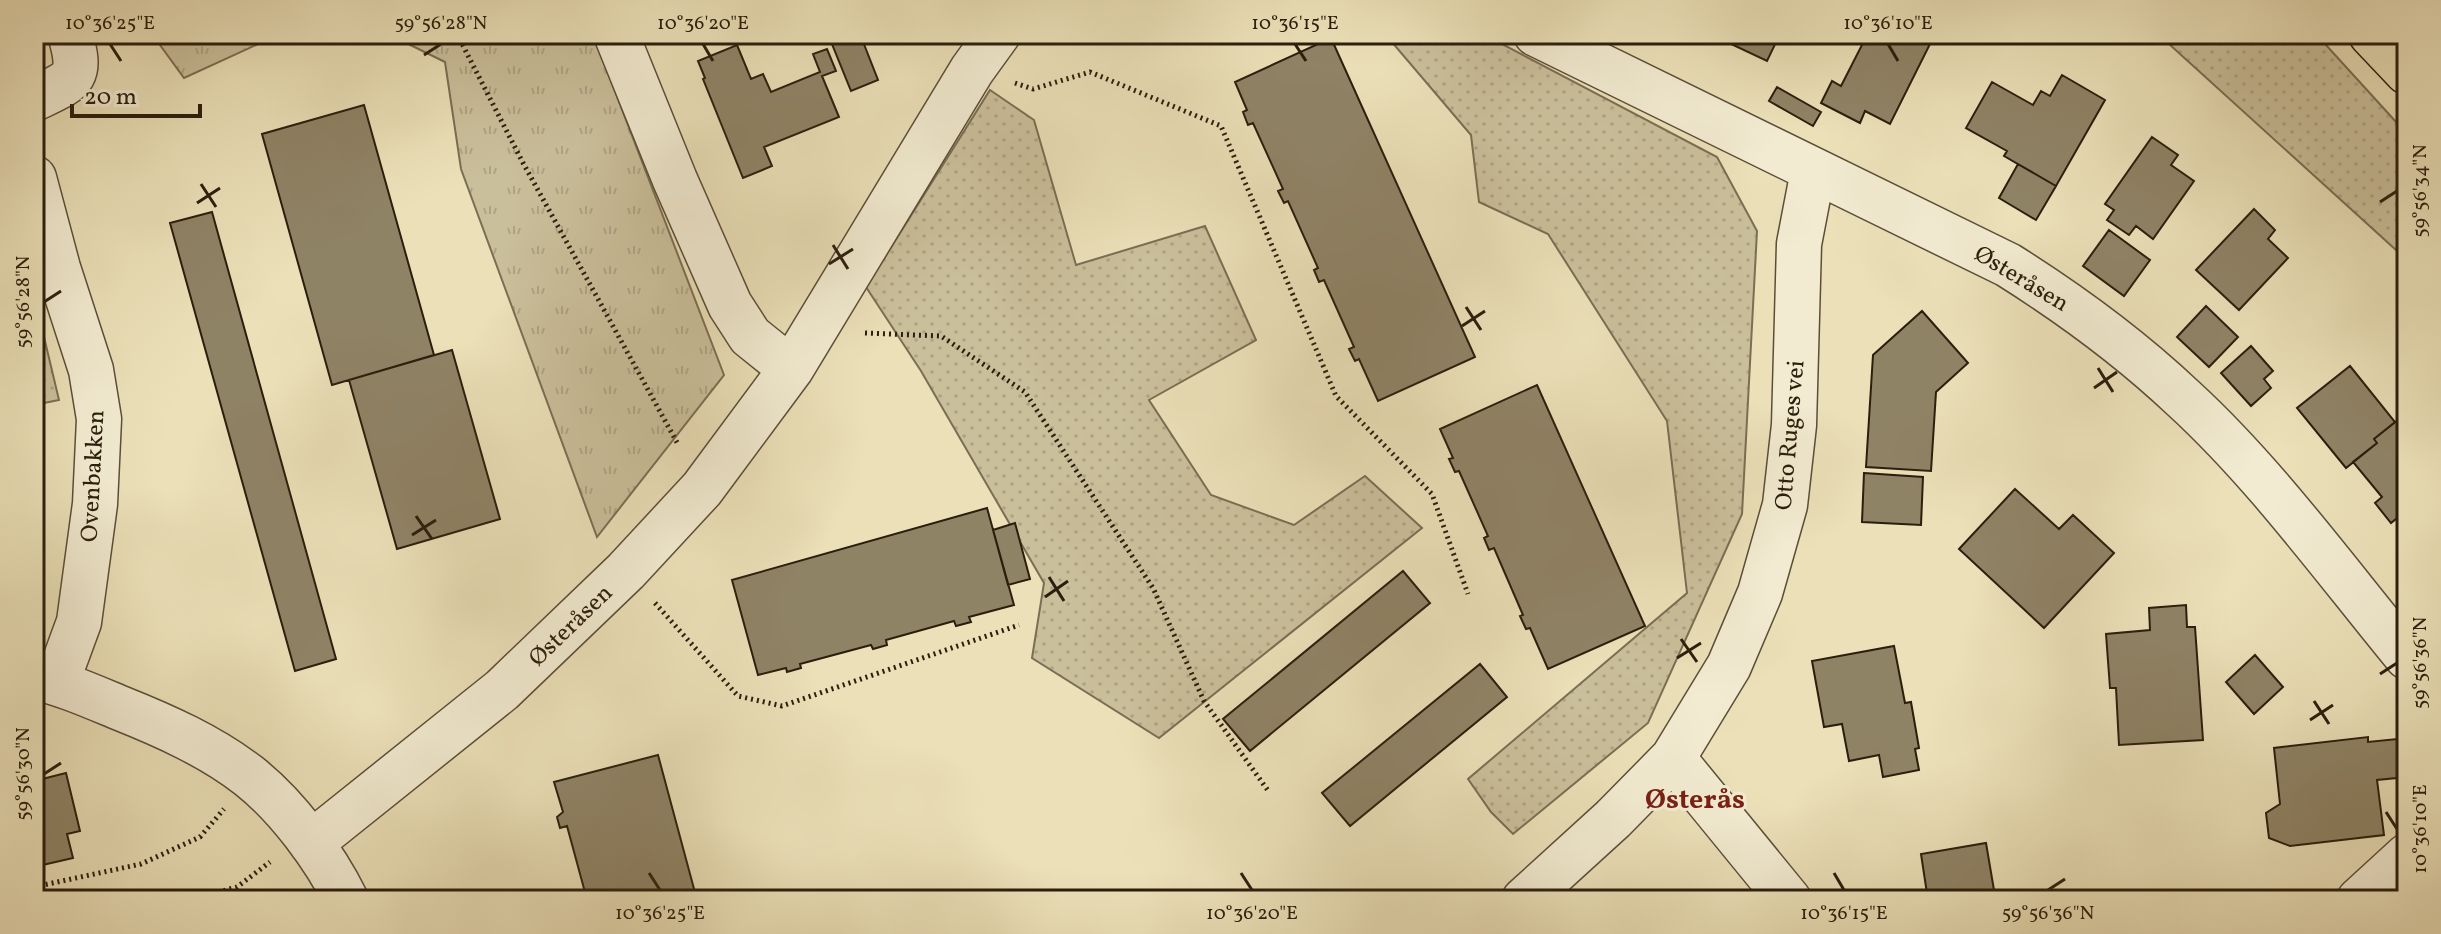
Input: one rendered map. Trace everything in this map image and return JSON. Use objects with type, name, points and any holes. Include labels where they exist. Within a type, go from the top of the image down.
[{"type":"main road","points":[[2371,34],[2407,72]]},
{"type":"street","points":[[34,99],[61,86],[74,73],[77,60],[70,34]]},
{"type":"street","points":[[616,34],[730,305],[750,336],[791,369]]},
{"type":"street","name":"Østeråsen","points":[[311,843],[502,690],[626,571],[702,489],[791,369],[972,70],[998,34]]},
{"type":"street","name":"Østeråsen","points":[[1536,34],[2008,265],[2054,294],[2184,398],[2246,462],[2407,657]]},
{"type":"street","name":"Otto Ruges vei","points":[[1524,900],[1613,819],[1673,758],[1729,666],[1760,593],[1785,505],[1794,425],[1799,244],[1813,171]]},
{"type":"street","name":"Ovenbakken","points":[[34,178],[58,268],[91,370],[99,419],[95,504],[79,622],[45,680],[168,727],[250,777],[311,843],[337,880],[346,900]]},
{"type":"street","points":[[1673,758],[1789,900]]},
{"type":"street","points":[[2369,896],[2407,856]]},
{"type":"path","points":[[457,34],[522,161],[702,489]]},
{"type":"path","points":[[972,70],[1033,89],[1090,72],[1221,126],[1336,396],[1432,494],[1468,594]]},
{"type":"path","points":[[816,326],[862,333],[941,336],[1025,392],[1153,588],[1204,701],[1269,792]]},
{"type":"path","points":[[626,571],[738,696],[782,706],[1019,625]]},
{"type":"path","points":[[34,887],[141,864],[200,837],[250,777]]},
{"type":"path","points":[[189,900],[237,887],[275,858],[311,843]]},
{"type":"green space","points":[[152,34],[280,34],[184,78]]},
{"type":"green space","points":[[388,34],[593,34],[724,375],[597,537],[461,169],[445,62]]},
{"type":"green space","points":[[1385,34],[1483,34],[1717,157],[1757,231],[1742,514],[1648,723],[1513,834],[1491,812],[1468,779],[1687,593],[1667,421],[1548,234],[1479,202],[1471,135]]},
{"type":"green space","points":[[2158,34],[2316,34],[2407,134],[2407,260]]},
{"type":"green space","points":[[990,90],[1034,120],[1076,265],[1205,226],[1256,340],[1149,400],[1211,495],[1294,525],[1365,476],[1422,528],[1159,738],[1032,658],[1044,583],[921,371],[866,287]]},
{"type":"green space","points":[[34,295],[59,400],[34,405]]},
{"type":"building","points":[[860,34],[878,80],[851,91],[832,44]]},
{"type":"building","points":[[1710,34],[1780,34],[1767,61]]},
{"type":"building","points":[[1846,34],[1935,34],[1890,124],[1865,111],[1860,123],[1821,103],[1832,81],[1841,86],[1863,43]]},
{"type":"building","points":[[1331,38],[1475,357],[1378,401],[1359,359],[1355,361],[1349,349],[1354,347],[1324,280],[1319,282],[1314,270],[1318,268],[1288,201],[1284,203],[1278,191],[1283,189],[1253,123],[1248,125],[1243,112],[1247,110],[1235,82]]},
{"type":"building","points":[[737,45],[751,79],[763,74],[771,92],[820,72],[813,54],[827,49],[836,71],[822,76],[839,117],[764,147],[772,166],[743,178],[698,61]]},
{"type":"building","points":[[2062,75],[2105,100],[2056,186],[2004,156],[2007,151],[1966,128],[1992,82],[2033,105],[2041,91],[2050,96]]},
{"type":"building","points":[[1777,87],[1821,112],[1813,126],[1769,101]]},
{"type":"building","points":[[364,105],[434,355],[332,385],[262,134]]},
{"type":"building","points":[[2152,137],[2178,155],[2171,165],[2194,181],[2153,239],[2136,226],[2129,235],[2107,220],[2114,210],[2105,204]]},
{"type":"building","points":[[2018,164],[2056,186],[2036,220],[1999,198]]},
{"type":"building","points":[[2254,209],[2275,230],[2268,239],[2288,258],[2239,310],[2196,270]]},
{"type":"building","points":[[212,212],[336,659],[295,671],[170,223]]},
{"type":"building","points":[[2109,230],[2150,260],[2124,296],[2083,266]]},
{"type":"building","points":[[2206,306],[2238,337],[2209,367],[2177,337]]},
{"type":"building","points":[[1922,311],[1968,363],[1936,392],[1931,471],[1866,467],[1873,355]]},
{"type":"building","points":[[2251,346],[2273,371],[2264,379],[2271,388],[2251,406],[2221,373]]},
{"type":"building","points":[[452,350],[500,519],[397,549],[349,380]]},
{"type":"building","points":[[2350,366],[2395,422],[2374,439],[2377,443],[2346,468],[2297,408]]},
{"type":"building","points":[[1537,385],[1645,626],[1548,669],[1530,628],[1526,629],[1520,616],[1523,615],[1494,548],[1489,550],[1484,538],[1488,536],[1459,471],[1455,472],[1449,459],[1453,458],[1440,429]]},
{"type":"building","points":[[2403,416],[2407,422],[2407,510],[2391,523],[2375,503],[2382,497],[2353,462],[2377,443],[2374,439]]},
{"type":"building","points":[[1864,473],[1923,477],[1921,525],[1862,522]]},
{"type":"building","points":[[2015,489],[2059,529],[2073,515],[2114,553],[2044,628],[1959,549]]},
{"type":"building","points":[[987,508],[1014,605],[969,617],[971,622],[956,626],[954,621],[886,640],[887,645],[873,649],[871,645],[800,664],[801,668],[787,672],[786,668],[758,675],[732,580]]},
{"type":"building","points":[[1015,523],[1030,579],[1008,585],[993,530]]},
{"type":"building","points":[[1403,571],[1430,603],[1250,751],[1223,719]]},
{"type":"building","points":[[2186,605],[2187,627],[2195,627],[2203,740],[2119,745],[2116,688],[2110,688],[2106,634],[2150,630],[2149,608]]},
{"type":"building","points":[[1894,646],[1905,703],[1911,702],[1919,748],[1915,749],[1919,770],[1883,777],[1879,755],[1849,761],[1842,724],[1824,727],[1812,661]]},
{"type":"building","points":[[2255,655],[2283,687],[2254,714],[2226,682]]},
{"type":"building","points":[[1480,664],[1507,697],[1350,826],[1322,793]]},
{"type":"building","points":[[2368,737],[2368,742],[2407,738],[2407,777],[2377,780],[2384,835],[2290,846],[2269,838],[2266,813],[2280,804],[2274,748]]},
{"type":"building","points":[[658,755],[697,900],[580,900],[586,896],[567,826],[560,828],[557,817],[563,812],[554,782]]},
{"type":"building","points":[[66,773],[80,831],[67,834],[73,858],[34,867],[34,781]]},
{"type":"building","points":[[1986,843],[1995,896],[2026,891],[2028,900],[1928,900],[1921,854]]},
{"type":"district","name":"Østerås","points":[[1695,798]]}]
